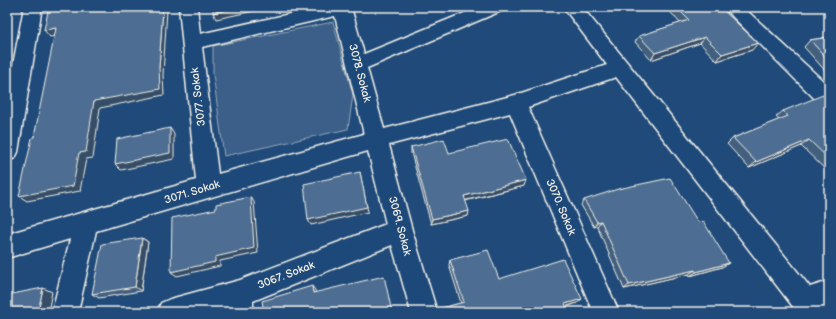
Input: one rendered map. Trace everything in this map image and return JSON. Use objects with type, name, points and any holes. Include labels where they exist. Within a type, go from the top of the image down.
[{"type":"street","points":[[7,152],[34,7]]},
{"type":"street","name":"3077. Sokak","points":[[188,7],[208,187]]},
{"type":"street","points":[[358,64],[495,7]]},
{"type":"street","points":[[572,7],[620,68],[816,303]]},
{"type":"street","points":[[732,7],[829,100]]},
{"type":"street","points":[[192,43],[343,8]]},
{"type":"street","name":"3078. Sokak","points":[[343,8],[378,139]]},
{"type":"street","name":"3071. Sokak","points":[[7,246],[378,139],[516,103],[620,68]]},
{"type":"street","name":"3070. Sokak","points":[[516,103],[606,312]]},
{"type":"street","name":"3069. Sokak","points":[[378,139],[400,230],[424,312]]},
{"type":"street","points":[[65,312],[86,224]]},
{"type":"street","name":"3067. Sokak","points":[[170,312],[240,302],[400,230]]},
{"type":"shaded area","points":[[333,22],[353,95],[348,129],[224,156],[213,74],[213,46]]},
{"type":"building","points":[[49,7],[163,7],[159,68],[160,89],[94,101],[86,152],[79,153],[73,186],[19,196],[32,138],[34,137],[56,28],[44,30]]},
{"type":"building","points":[[213,7],[242,7],[213,13]]},
{"type":"building","points":[[676,7],[720,7],[758,43],[722,54],[705,37],[655,53],[639,36],[689,20]]},
{"type":"building","points":[[829,37],[829,61],[810,40]]},
{"type":"building","points":[[823,95],[829,101],[829,159],[809,140],[756,162],[733,138],[788,116],[783,111]]},
{"type":"building","points":[[170,128],[170,153],[115,164],[117,139]]},
{"type":"building","points":[[444,139],[449,153],[508,139],[526,180],[464,196],[469,211],[432,219],[411,147]]},
{"type":"building","points":[[360,172],[367,207],[308,220],[304,184]]},
{"type":"building","points":[[670,178],[698,222],[703,221],[729,263],[696,272],[695,270],[629,285],[601,221],[597,222],[584,200],[618,189]]},
{"type":"building","points":[[251,197],[254,248],[215,257],[215,262],[171,272],[172,218],[216,209],[216,204]]},
{"type":"building","points":[[142,238],[135,287],[92,294],[102,244]]},
{"type":"building","points":[[488,250],[499,279],[563,259],[582,299],[565,304],[569,312],[439,312],[438,309],[464,302],[450,260]]},
{"type":"building","points":[[384,276],[392,312],[264,312],[262,301],[312,286],[313,293]]},
{"type":"building","points":[[43,288],[38,312],[7,312],[7,295]]}]
